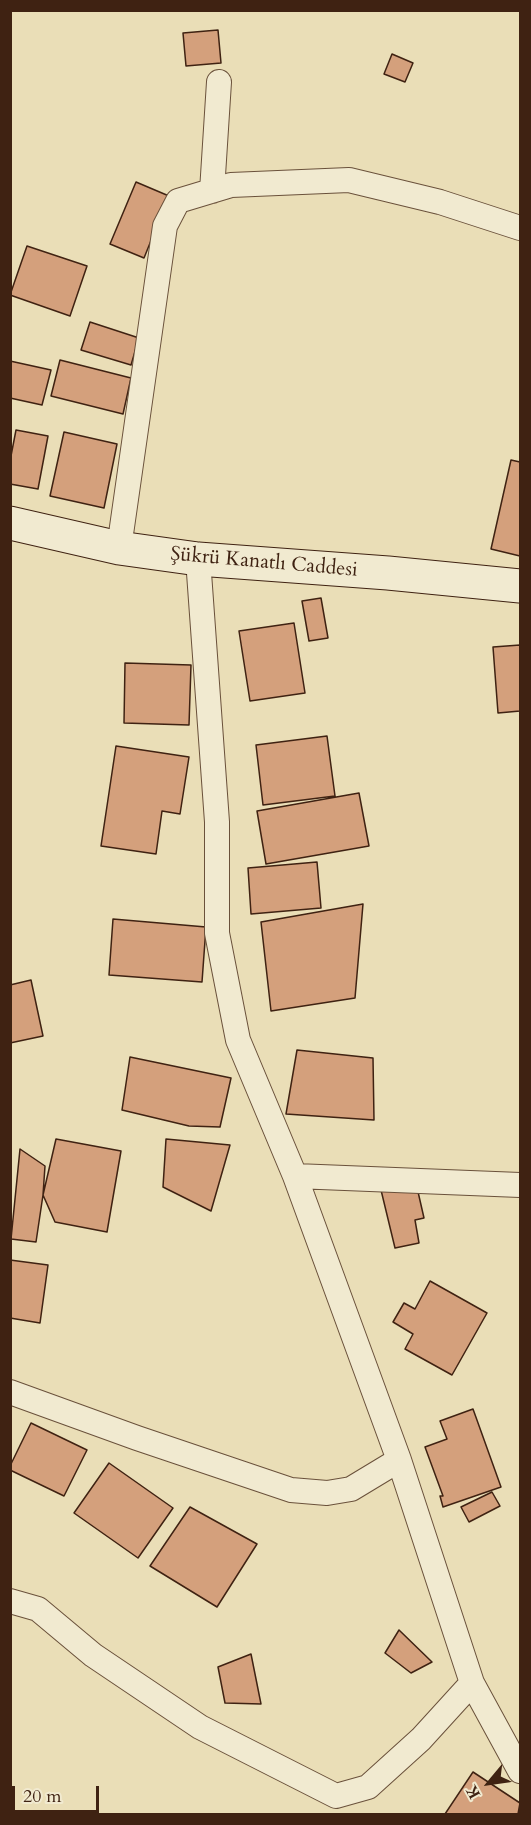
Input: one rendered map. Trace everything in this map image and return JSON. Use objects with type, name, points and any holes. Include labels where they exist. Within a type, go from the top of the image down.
[{"type":"street","points":[[212,191],[219,82]]},
{"type":"street","points":[[120,548],[165,226],[178,201],[231,185],[349,180],[440,202],[520,228]]},
{"type":"street","name":"Şükrü Kanatlı Caddesi","points":[[10,524],[120,548],[198,559],[520,585]]},
{"type":"street","points":[[198,559],[218,822],[218,933],[238,1040],[295,1176],[399,1460],[472,1683],[520,1771]]},
{"type":"street","points":[[295,1176],[520,1185]]},
{"type":"street","points":[[10,1392],[291,1490],[327,1493],[351,1489],[399,1460]]},
{"type":"street","points":[[10,1601],[38,1609],[93,1655],[200,1727],[336,1796],[368,1787],[421,1739],[472,1683]]},
{"type":"building","points":[[218,30],[221,63],[186,66],[183,33]]},
{"type":"building","points":[[392,54],[413,63],[405,82],[384,74]]},
{"type":"building","points":[[136,182],[169,196],[144,258],[110,244]]},
{"type":"building","points":[[27,246],[87,266],[70,316],[10,295]]},
{"type":"building","points":[[90,322],[139,338],[131,365],[81,350]]},
{"type":"building","points":[[60,360],[131,378],[123,414],[51,396]]},
{"type":"building","points":[[10,361],[51,370],[42,405],[10,398]]},
{"type":"building","points":[[16,430],[48,436],[38,489],[10,484],[10,461]]},
{"type":"building","points":[[64,432],[117,444],[104,508],[50,496]]},
{"type":"building","points":[[511,460],[520,462],[520,556],[491,549]]},
{"type":"building","points":[[321,598],[328,638],[309,641],[302,601]]},
{"type":"building","points":[[294,623],[305,693],[250,701],[239,631]]},
{"type":"building","points":[[520,645],[520,711],[498,713],[493,647]]},
{"type":"building","points":[[125,663],[191,665],[189,725],[124,723]]},
{"type":"building","points":[[327,736],[335,796],[263,805],[256,745]]},
{"type":"building","points":[[116,746],[189,757],[180,814],[162,811],[156,854],[101,846]]},
{"type":"building","points":[[359,793],[369,846],[266,864],[257,811]]},
{"type":"building","points":[[317,862],[321,908],[251,914],[248,868]]},
{"type":"building","points":[[363,904],[355,998],[271,1011],[261,922]]},
{"type":"building","points":[[113,919],[206,927],[202,982],[109,975]]},
{"type":"building","points":[[31,980],[43,1036],[10,1043],[10,985]]},
{"type":"building","points":[[297,1050],[373,1058],[374,1120],[286,1114]]},
{"type":"building","points":[[130,1057],[231,1078],[220,1127],[189,1126],[122,1110]]},
{"type":"building","points":[[56,1139],[121,1151],[107,1232],[55,1222],[43,1195]]},
{"type":"building","points":[[166,1139],[230,1145],[211,1211],[163,1187]]},
{"type":"building","points":[[20,1149],[45,1166],[36,1242],[11,1239]]},
{"type":"building","points":[[416,1183],[424,1218],[415,1220],[419,1243],[395,1248],[381,1190]]},
{"type":"building","points":[[10,1260],[48,1265],[40,1323],[10,1318]]},
{"type":"building","points":[[430,1281],[487,1313],[452,1375],[405,1349],[413,1334],[393,1322],[404,1303],[415,1309]]},
{"type":"building","points":[[473,1409],[501,1487],[443,1507],[440,1496],[443,1496],[425,1447],[447,1439],[440,1421]]},
{"type":"building","points":[[31,1423],[87,1450],[64,1496],[10,1470]]},
{"type":"building","points":[[109,1463],[173,1508],[138,1558],[74,1513]]},
{"type":"building","points":[[492,1492],[500,1506],[469,1522],[461,1507]]},
{"type":"building","points":[[190,1507],[257,1544],[217,1607],[150,1566]]},
{"type":"building","points":[[399,1630],[432,1662],[411,1673],[385,1653]]},
{"type":"building","points":[[251,1654],[261,1704],[225,1703],[218,1667]]},
{"type":"building","points":[[473,1772],[520,1803],[518,1814],[445,1814]]}]
